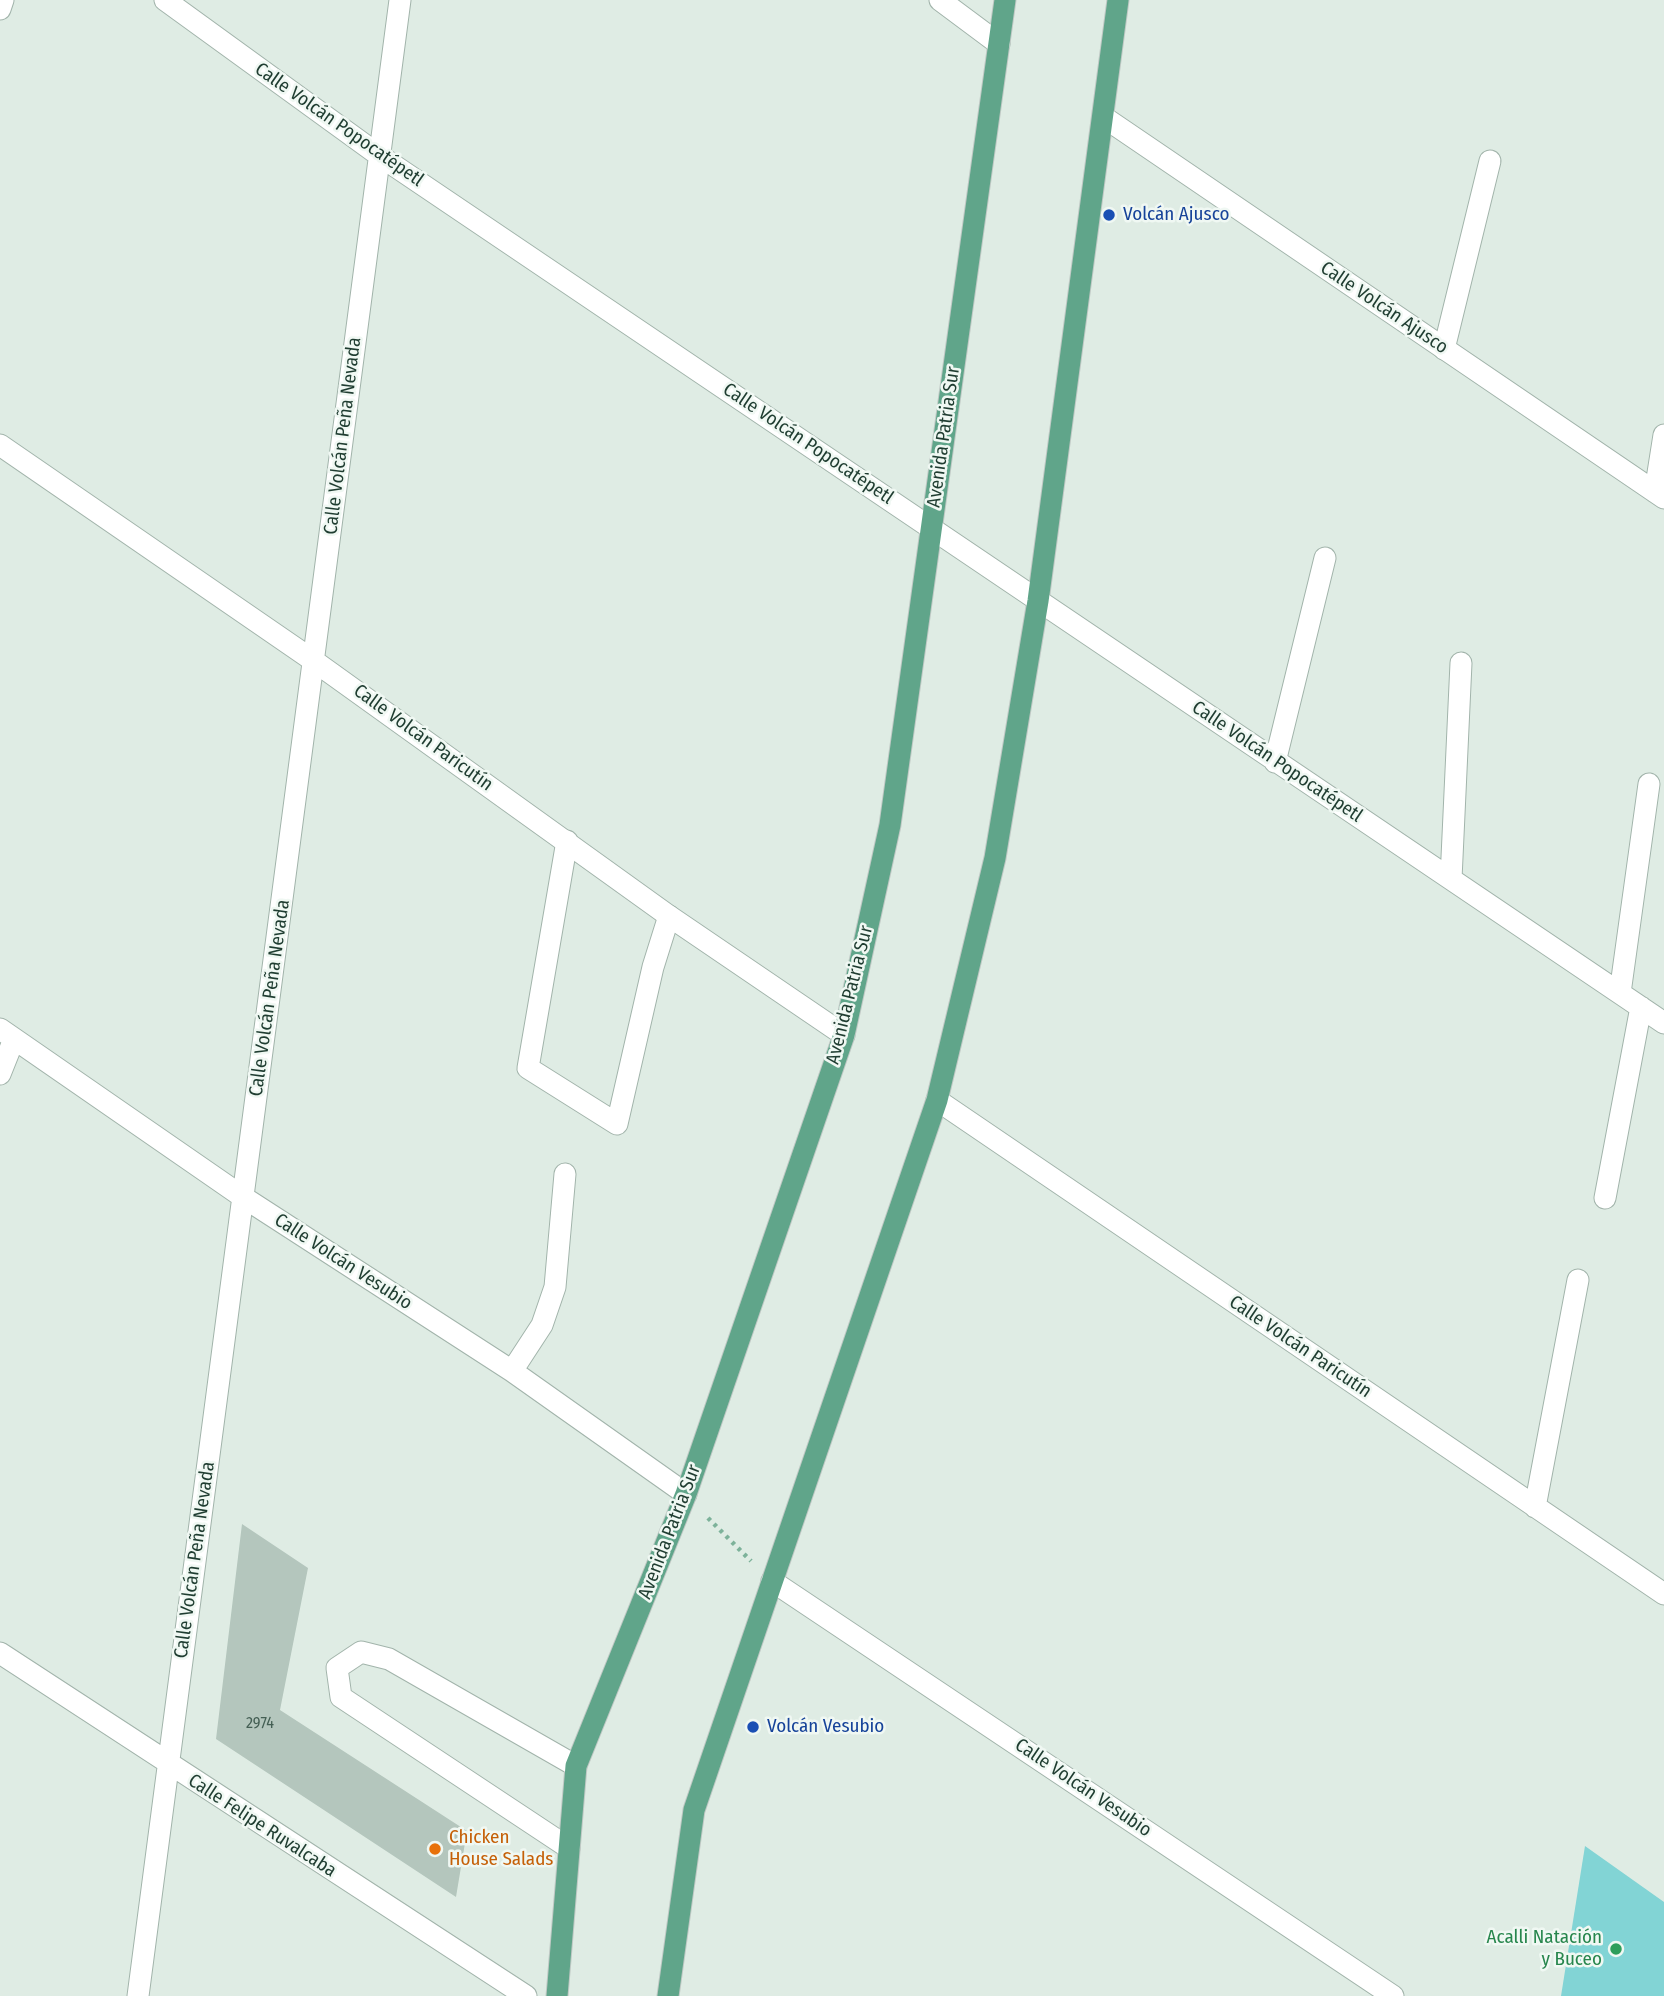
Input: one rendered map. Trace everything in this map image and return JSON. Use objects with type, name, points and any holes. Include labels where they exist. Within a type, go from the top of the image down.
[{"type":"main road","name":"Avenida Patria Sur","points":[[557,1996],[576,1766],[686,1494],[844,1035],[890,825],[1004,0]]},
{"type":"main road","points":[[668,1996],[694,1810],[937,1100],[995,858],[1038,601],[1105,118],[1118,0]]},
{"type":"street","points":[[0,9],[3,0]]},
{"type":"street","name":"Calle Volcán Popocatépetl","points":[[165,0],[380,156],[1664,1023]]},
{"type":"street","name":"Calle Volcán Peña Nevada","points":[[138,1996],[400,0]]},
{"type":"street","points":[[940,0],[999,44]]},
{"type":"street","name":"Calle Volcán Ajusco","points":[[1105,118],[1659,495]]},
{"type":"street","points":[[1444,349],[1490,161]]},
{"type":"street","points":[[1659,495],[1664,435]]},
{"type":"street","name":"Calle Volcán Paricutín","points":[[0,445],[314,660],[669,916],[844,1035]]},
{"type":"street","points":[[1275,761],[1325,558]]},
{"type":"street","points":[[1451,879],[1461,663]]},
{"type":"street","points":[[1620,993],[1649,784]]},
{"type":"street","points":[[567,841],[528,1069],[617,1124],[653,967],[669,916]]},
{"type":"street","points":[[1605,1198],[1641,1007]]},
{"type":"street","points":[[0,1074],[7,1034]]},
{"type":"street","name":"Calle Volcán Vesubio","points":[[7,1034],[243,1197],[512,1371],[686,1494]]},
{"type":"street","name":"Calle Volcán Paricutín","points":[[937,1100],[1664,1594]]},
{"type":"street","points":[[512,1371],[542,1325],[555,1287],[565,1174]]},
{"type":"street","points":[[1535,1507],[1578,1280]]},
{"type":"street","name":"Calle Volcán Vesubio","points":[[772,1581],[1393,1996]]},
{"type":"street","points":[[569,1849],[341,1697],[337,1668],[361,1652],[389,1658],[576,1766]]},
{"type":"street","name":"Calle Felipe Ruvalcaba","points":[[0,1653],[526,1996]]},
{"type":"path","points":[[686,1494],[727,1539],[772,1581]]},
{"type":"water","name":"Acalli Natación y Buceo","points":[[1585,1846],[1664,1902],[1664,1996],[1561,1996]]},
{"type":"building","points":[[242,1524],[308,1568],[280,1710],[467,1831],[456,1897],[216,1739]]},
{"type":"place","name":"Volcán Ajusco","points":[[1109,215]]},
{"type":"place","name":"Volcán Vesubio","points":[[753,1727]]},
{"type":"place","name":"Chicken House Salads","points":[[435,1849]]},
{"type":"place","name":"Acalli Natación y Buceo","points":[[1616,1949]]}]
